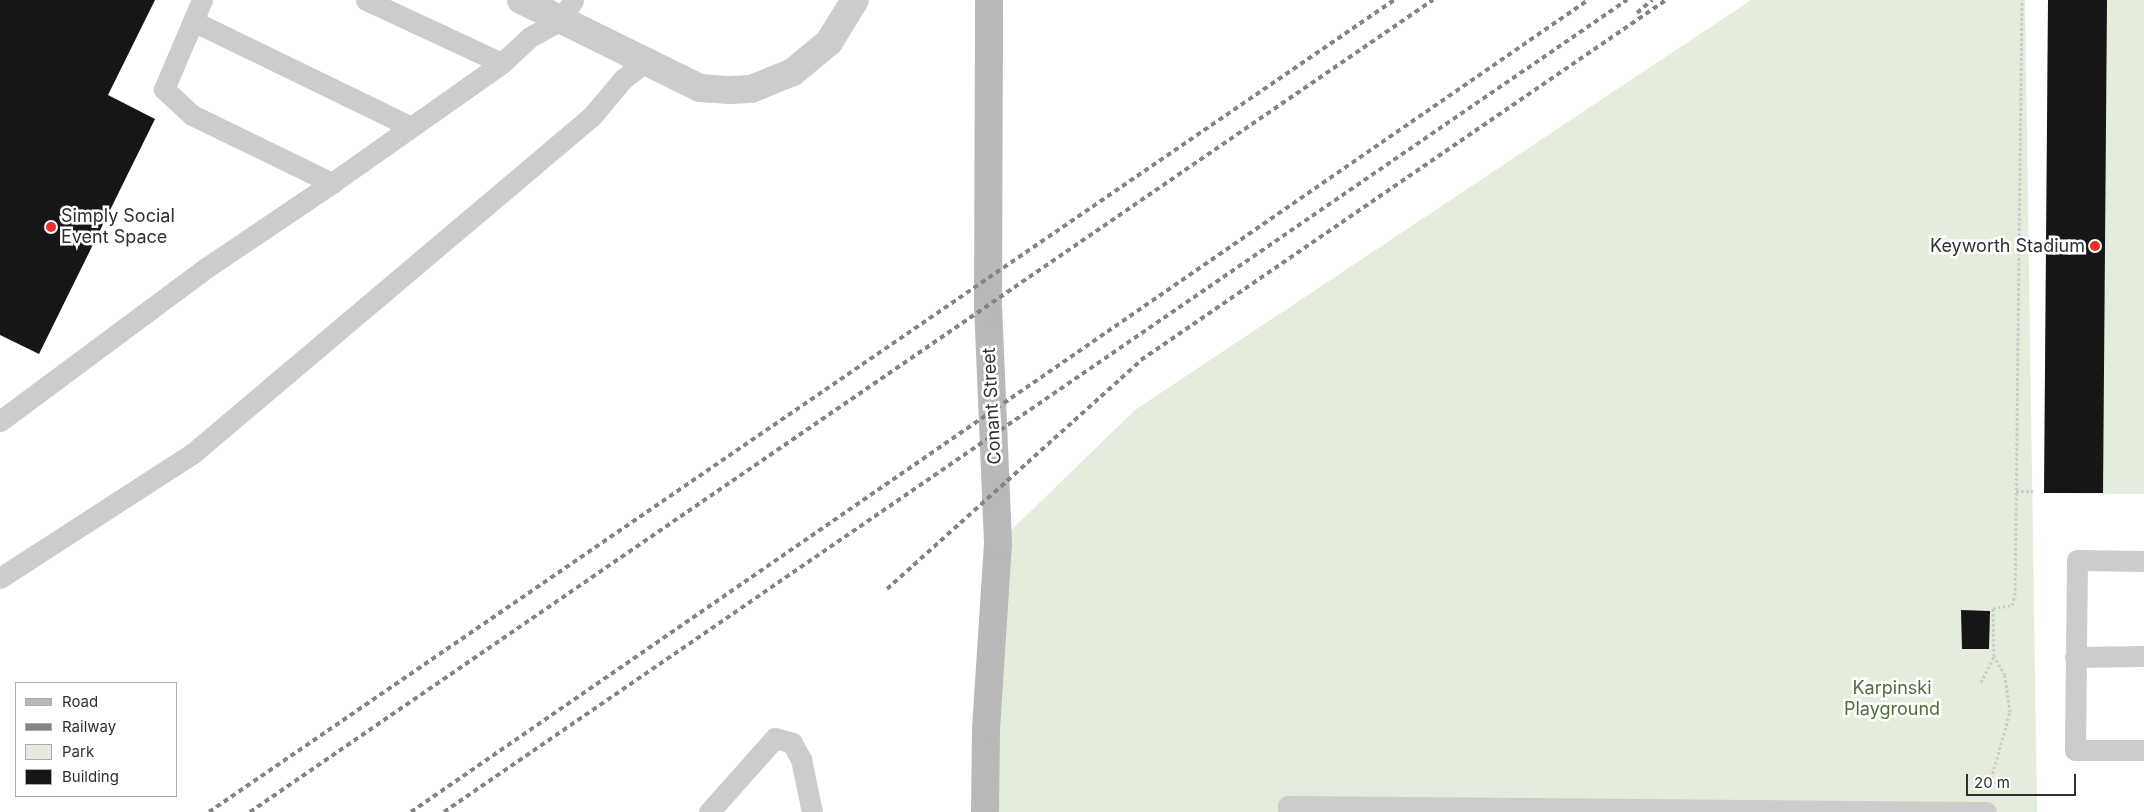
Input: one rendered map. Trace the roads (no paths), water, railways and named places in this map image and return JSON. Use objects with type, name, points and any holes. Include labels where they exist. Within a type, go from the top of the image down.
[{"type":"main road","name":"Conant Street","points":[[985,812],[986,729],[998,543],[988,309],[988,0]]},
{"type":"street","points":[[521,0],[567,9],[646,61],[700,88],[751,89],[792,72],[829,42],[855,0]]},
{"type":"lane","points":[[202,0],[164,89],[192,116],[332,183]]},
{"type":"lane","points":[[366,0],[502,63]]},
{"type":"lane","points":[[0,421],[206,268],[332,183],[502,63],[530,37],[567,9]]},
{"type":"lane","points":[[193,21],[411,128]]},
{"type":"lane","points":[[0,578],[192,454],[592,116],[623,79],[646,61]]},
{"type":"lane","points":[[2144,561],[2077,560],[2075,750],[2144,750]]},
{"type":"lane","points":[[2076,657],[2144,656]]},
{"type":"lane","points":[[709,812],[775,738],[792,743],[802,759],[812,812]]},
{"type":"lane","points":[[1288,812],[1288,806],[1986,812]]},
{"type":"railway","points":[[209,812],[1394,0]]},
{"type":"railway","points":[[250,812],[1433,0]]},
{"type":"railway","points":[[411,812],[1588,0]]},
{"type":"railway","points":[[444,812],[1627,0]]},
{"type":"railway","points":[[1637,13],[1652,0]]},
{"type":"railway","points":[[887,589],[1141,360],[1666,0]]},
{"type":"place","name":"Simply Social Event Space","points":[[51,227]]},
{"type":"place","name":"Keyworth Stadium","points":[[2095,246]]},
{"type":"park label","name":"Karpinski Playground","points":[[1892,700]]}]
